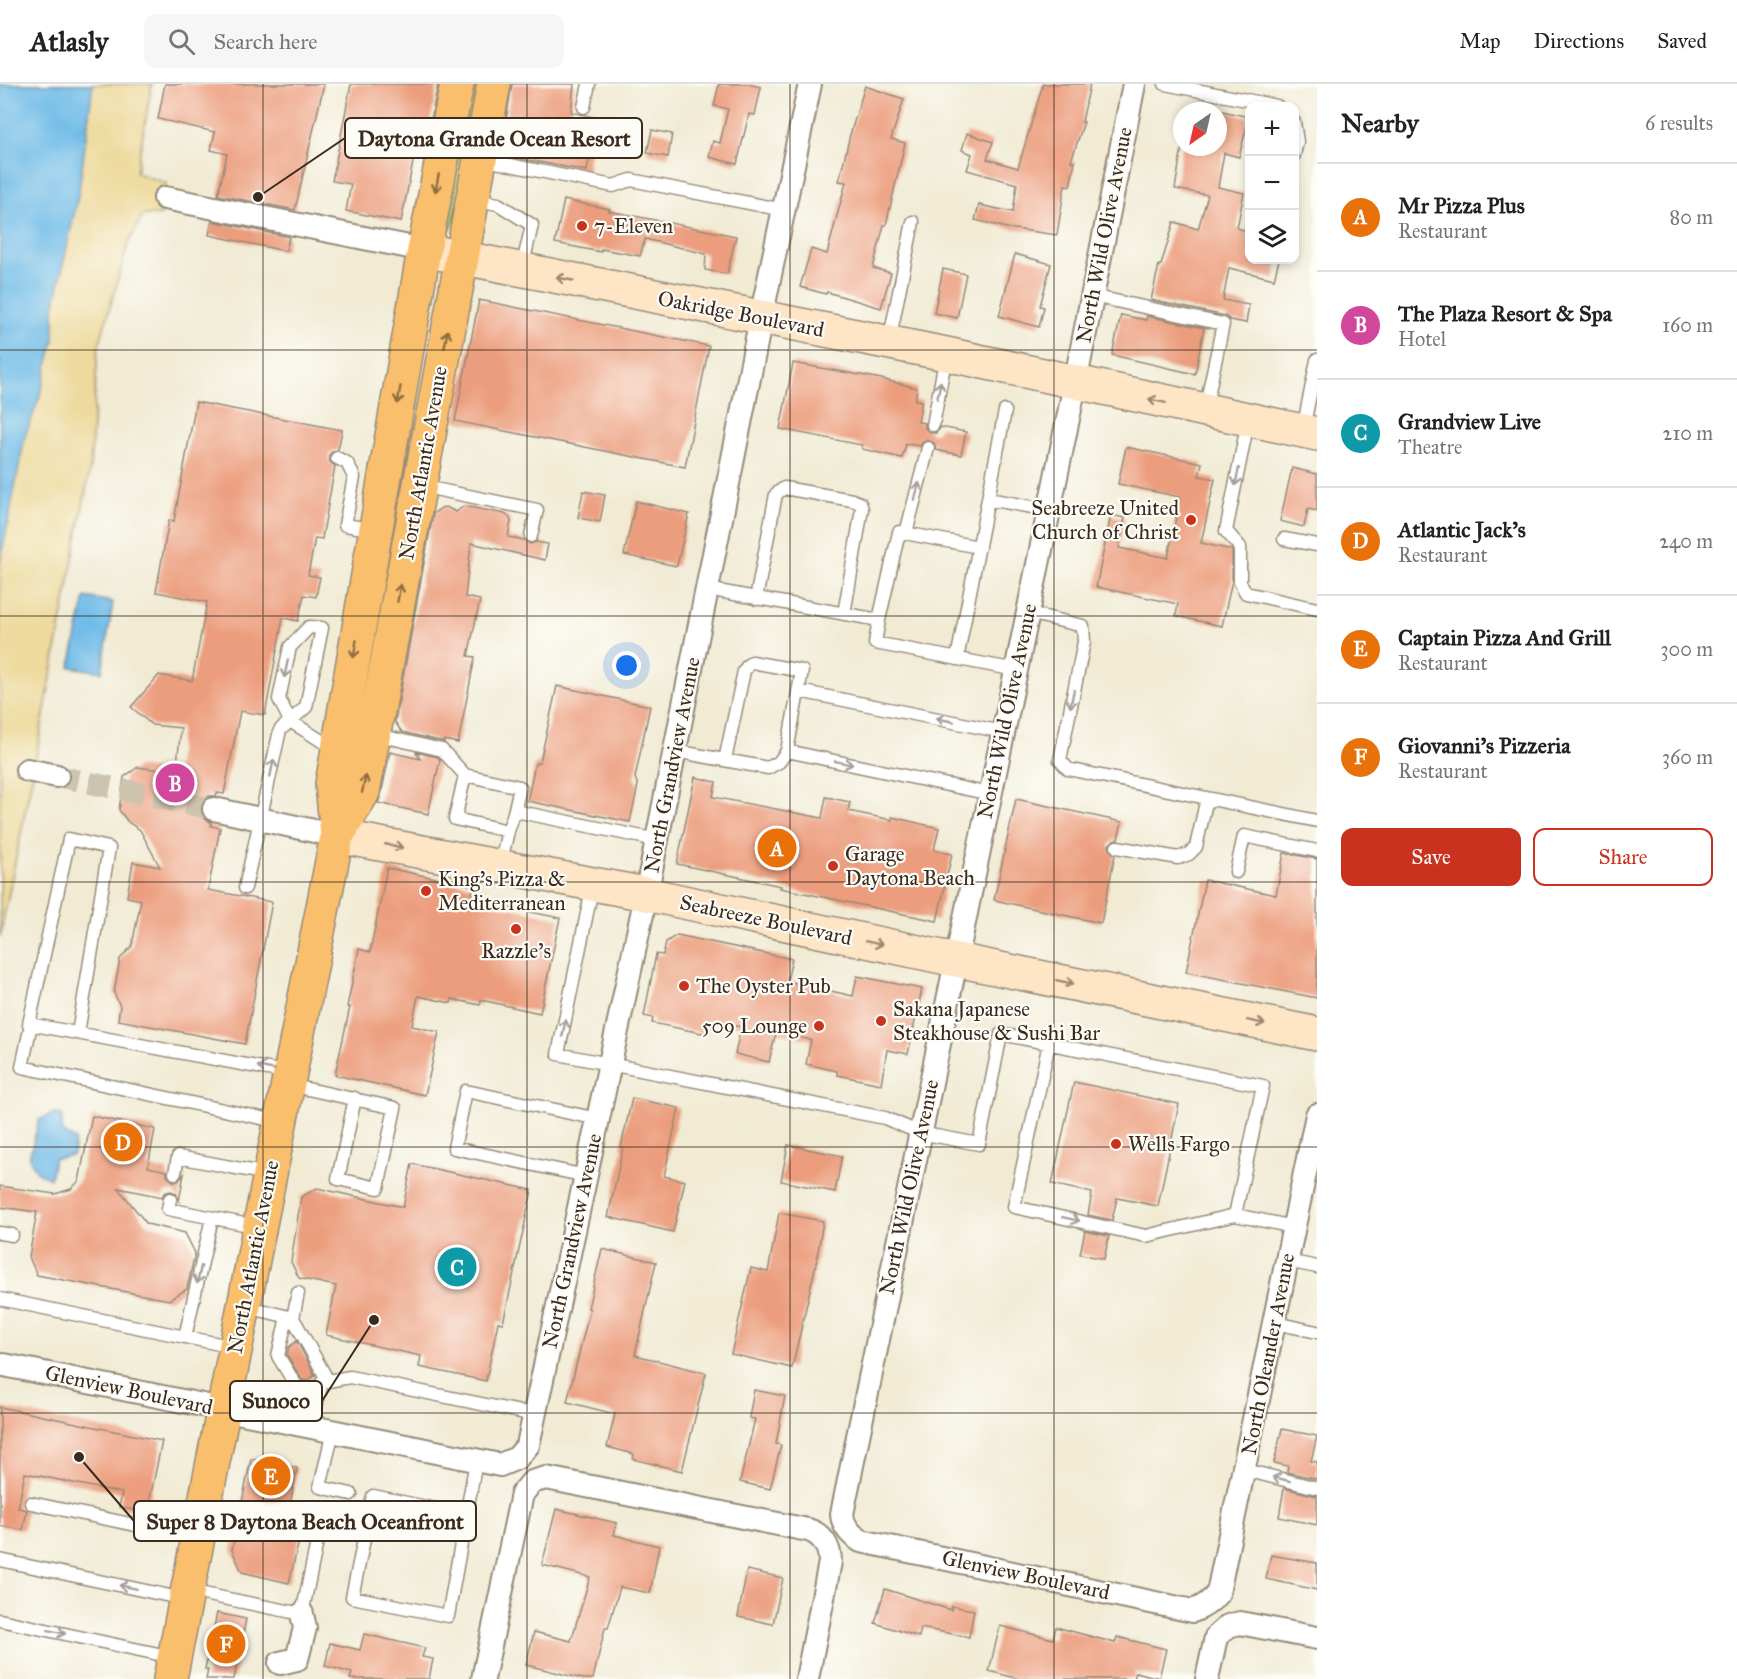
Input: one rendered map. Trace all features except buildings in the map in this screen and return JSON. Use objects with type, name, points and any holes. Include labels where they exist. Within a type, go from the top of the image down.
[{"type":"main road","name":"North Atlantic Avenue","points":[[172,1668],[337,836],[332,784],[338,751],[353,527],[424,250],[457,84]]},
{"type":"main road","name":"North Atlantic Avenue","points":[[337,836],[363,792],[494,84]]},
{"type":"main road","name":"Oakridge Boulevard","points":[[424,250],[946,354],[1310,433]]},
{"type":"main road","name":"Seabreeze Boulevard","points":[[337,836],[646,894],[1317,1034]]},
{"type":"street","name":"North Grandview Avenue","points":[[528,1445],[646,894],[810,84]]},
{"type":"street","name":"North Wild Olive Avenue","points":[[842,1514],[1028,613],[1134,84]]},
{"type":"street","name":"Oakridge Boulevard","points":[[165,198],[424,250]]},
{"type":"street","points":[[27,770],[57,776]]},
{"type":"street","name":"Seabreeze Boulevard","points":[[214,809],[337,836]]},
{"type":"street","name":"North Oleander Avenue","points":[[1218,1593],[1317,1115]]},
{"type":"street","name":"Glenview Boulevard","points":[[4,1365],[500,1465],[517,1458],[528,1445]]},
{"type":"street","points":[[483,1679],[522,1494],[532,1482],[546,1478],[808,1530],[819,1536],[828,1548],[831,1562],[807,1679]]},
{"type":"street","name":"Glenview Boulevard","points":[[842,1514],[850,1533],[861,1541],[1193,1611],[1205,1606],[1218,1593]]},
{"type":"street","points":[[280,1663],[297,1659],[305,1628],[302,1614]]},
{"type":"street","points":[[1207,1679],[1216,1637],[1228,1626],[1240,1623],[1317,1638]]},
{"type":"lane","points":[[584,107],[589,84]]},
{"type":"lane","points":[[1165,84],[1257,102]]},
{"type":"lane","points":[[480,159],[613,186],[631,180],[784,210]]},
{"type":"lane","points":[[472,199],[498,204],[531,225],[522,270]]},
{"type":"lane","points":[[889,343],[913,222]]},
{"type":"lane","points":[[1092,296],[1223,324],[1204,411]]},
{"type":"lane","points":[[933,425],[946,354]]},
{"type":"lane","points":[[1310,433],[1317,360]]},
{"type":"lane","points":[[957,659],[1005,411]]},
{"type":"lane","points":[[1248,420],[1226,531],[1240,547],[1240,582],[1246,592],[1317,609]]},
{"type":"lane","points":[[906,533],[928,448]]},
{"type":"lane","points":[[337,458],[347,463],[354,477],[353,527]]},
{"type":"lane","points":[[419,486],[537,510],[531,536]]},
{"type":"lane","points":[[756,599],[776,494],[784,488],[860,503],[862,509],[844,614]]},
{"type":"lane","points":[[988,499],[1049,510]]},
{"type":"lane","points":[[979,547],[899,532],[875,643],[1016,670]]},
{"type":"lane","points":[[1284,538],[1317,545]]},
{"type":"lane","points":[[707,589],[879,620]]},
{"type":"lane","points":[[1028,613],[1083,626],[1084,642],[1060,760],[1068,769],[1317,820]]},
{"type":"lane","points":[[245,888],[280,730],[290,721],[306,707],[322,628],[309,627],[290,647],[279,699],[290,721],[338,751]]},
{"type":"lane","points":[[675,751],[768,768],[779,762],[787,751],[802,670],[752,662],[748,665],[744,671],[725,760]]},
{"type":"lane","points":[[799,691],[1003,732]]},
{"type":"lane","points":[[374,734],[442,750],[465,775],[520,787],[500,866]]},
{"type":"lane","points":[[787,751],[990,794]]},
{"type":"lane","points":[[465,775],[455,819],[508,831]]},
{"type":"lane","points":[[1117,847],[1178,858],[1189,854],[1196,847],[1207,798]]},
{"type":"lane","points":[[514,813],[526,813],[657,840]]},
{"type":"lane","points":[[1236,872],[1244,836],[1317,850]]},
{"type":"lane","points":[[78,1033],[110,848],[69,839],[29,1024],[31,1024],[22,1067],[280,1122]]},
{"type":"lane","points":[[593,884],[558,1054],[885,1118],[920,1133],[979,1144],[1001,1034],[1263,1086],[1235,1215]]},
{"type":"lane","points":[[31,1024],[242,1064],[355,1098],[395,1107],[378,1188],[338,1179],[355,1098]]},
{"type":"lane","points":[[1048,1043],[1014,1207],[1146,1236],[1235,1215],[1294,1227]]},
{"type":"lane","points":[[586,1176],[454,1148],[466,1090],[598,1119]]},
{"type":"lane","points":[[175,1173],[178,1157],[269,1175]]},
{"type":"lane","points":[[170,1199],[168,1209],[259,1227]]},
{"type":"lane","points":[[185,1337],[212,1218]]},
{"type":"lane","points":[[1287,1261],[1317,1267]]},
{"type":"lane","points":[[298,1293],[278,1356],[297,1387],[319,1393]]},
{"type":"lane","points":[[0,1299],[235,1347]]},
{"type":"lane","points":[[243,1306],[290,1317],[328,1381]]},
{"type":"lane","points":[[1275,1323],[1317,1332]]},
{"type":"lane","points":[[351,1494],[320,1487],[322,1429],[319,1393],[322,1382],[350,1377],[535,1415]]},
{"type":"lane","points":[[465,1515],[372,1496],[352,1597],[448,1616],[476,1461]]},
{"type":"lane","points":[[1245,1470],[1317,1488]]},
{"type":"lane","points":[[31,1503],[198,1538]]},
{"type":"lane","points":[[0,1560],[302,1614],[318,1537]]},
{"type":"lane","points":[[0,1620],[172,1668]]},
{"type":"green space","points":[[470,84],[486,84],[454,224],[449,230],[444,228]]},
{"type":"green space","points":[[416,396],[416,453],[399,521],[395,475]]},
{"type":"sand","points":[[0,84],[152,84],[136,173],[166,183],[161,215],[143,215],[128,244],[98,349],[90,468],[0,937]]},
{"type":"water","points":[[0,84],[93,84],[79,191],[54,308],[54,340],[39,399],[25,436],[0,563]]},
{"type":"water","points":[[85,597],[113,602],[102,672],[70,667]]},
{"type":"water","points":[[54,1113],[62,1115],[62,1132],[75,1140],[73,1155],[54,1159],[50,1179],[38,1173],[29,1158],[39,1120]]},
{"type":"tunnel","points":[[57,776],[214,809]]},
{"type":"place","name":"Daytona Grande Ocean Resort","points":[[258,197]]},
{"type":"place","name":"7-Eleven","points":[[582,226]]},
{"type":"place","name":"Seabreeze United Church of Christ","points":[[1191,520]]},
{"type":"place","name":"The Plaza Resort & Spa","points":[[175,783]]},
{"type":"place","name":"Mr Pizza Plus","points":[[777,848]]},
{"type":"place","name":"Garage Daytona Beach","points":[[833,866]]},
{"type":"place","name":"King's Pizza & Mediterranean","points":[[426,891]]},
{"type":"place","name":"Razzle's","points":[[516,929]]},
{"type":"place","name":"The Oyster Pub","points":[[684,986]]},
{"type":"place","name":"Sakana Japanese Steakhouse & Sushi Bar","points":[[881,1021]]},
{"type":"place","name":"509 Lounge","points":[[819,1026]]},
{"type":"place","name":"Atlantic Jack's","points":[[123,1142]]},
{"type":"place","name":"Wells Fargo","points":[[1116,1144]]},
{"type":"place","name":"Grandview Live","points":[[457,1267]]},
{"type":"place","name":"Sunoco","points":[[374,1320]]},
{"type":"place","name":"Super 8 Daytona Beach Oceanfront","points":[[79,1457]]},
{"type":"place","name":"Captain Pizza And Grill","points":[[271,1476]]},
{"type":"place","name":"Giovanni's Pizzeria","points":[[226,1644]]}]
